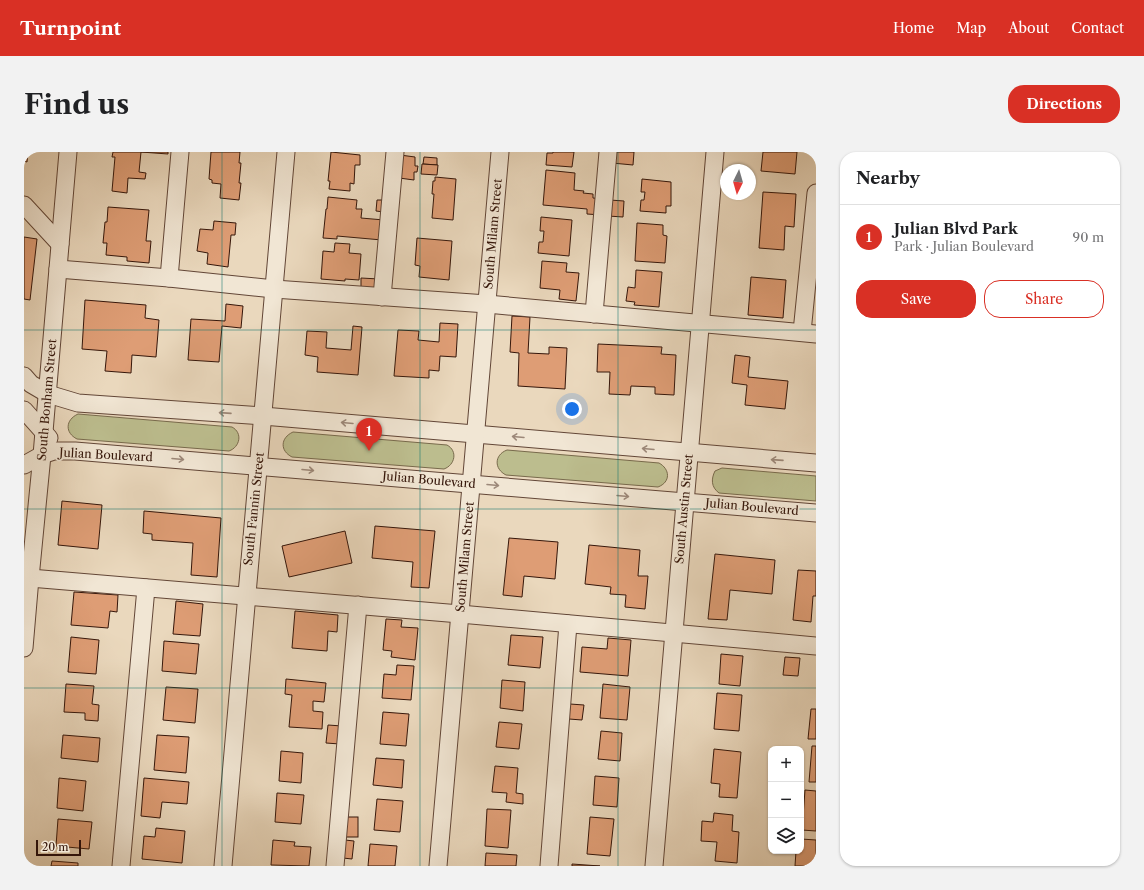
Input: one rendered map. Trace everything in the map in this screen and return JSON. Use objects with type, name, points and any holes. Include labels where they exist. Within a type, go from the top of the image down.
[{"type":"street","name":"South Bonham Street","points":[[24,648],[26,605],[42,455],[38,427],[48,394],[68,152]]},
{"type":"street","points":[[169,278],[180,152]]},
{"type":"street","name":"South Fannin Street","points":[[222,866],[264,416],[286,152]]},
{"type":"street","points":[[382,297],[395,152]]},
{"type":"street","name":"South Milam Street","points":[[438,866],[500,152]]},
{"type":"street","points":[[594,314],[608,152]]},
{"type":"street","name":"South Austin Street","points":[[654,866],[715,152]]},
{"type":"street","points":[[58,269],[169,278],[274,289],[487,304],[809,333],[816,193]]},
{"type":"street","points":[[24,206],[60,244]]},
{"type":"street","points":[[24,376],[31,384],[48,394],[78,403],[264,416],[816,463]]},
{"type":"street","points":[[38,427],[64,406],[78,403]]},
{"type":"street","points":[[24,410],[38,427],[56,443],[74,451]]},
{"type":"street","name":"Julian Boulevard","points":[[24,465],[42,455],[54,451],[74,451],[816,513]]},
{"type":"street","points":[[30,578],[358,605],[816,646]]},
{"type":"street","points":[[121,866],[146,588]]},
{"type":"street","points":[[335,866],[358,605]]},
{"type":"street","points":[[549,866],[568,624]]},
{"type":"green space","points":[[78,414],[232,427],[238,433],[239,440],[236,446],[229,451],[77,439],[70,433],[68,426],[71,420]]},
{"type":"green space","points":[[293,432],[447,445],[453,451],[454,458],[451,464],[444,469],[292,457],[285,451],[283,444],[286,438]]},
{"type":"green space","points":[[507,450],[659,463],[663,466],[668,475],[665,482],[658,487],[506,475],[499,469],[497,462],[500,455]]},
{"type":"green space","points":[[722,468],[816,476],[816,501],[719,493],[714,488],[712,480],[715,471]]},
{"type":"building","points":[[24,152],[28,152],[27,162],[24,161]]},
{"type":"building","points":[[113,152],[141,152],[139,172],[146,173],[145,179],[128,178],[127,193],[112,191],[115,157],[112,157]]},
{"type":"building","points":[[141,152],[168,152],[168,154]]},
{"type":"building","points":[[211,152],[240,152],[239,163],[241,163],[239,183],[241,183],[239,200],[220,198],[221,184],[212,183],[212,180],[209,179]]},
{"type":"building","points":[[331,152],[360,155],[360,165],[355,165],[354,184],[350,183],[350,191],[329,189],[330,181],[328,181]]},
{"type":"building","points":[[574,152],[572,167],[546,165],[547,153]]},
{"type":"building","points":[[613,152],[634,152],[633,165],[612,163]]},
{"type":"building","points":[[763,152],[797,152],[795,174],[761,171]]},
{"type":"building","points":[[400,155],[415,157],[415,166],[418,166],[417,172],[414,172],[414,180],[399,178]]},
{"type":"building","points":[[424,157],[437,158],[437,165],[423,164]]},
{"type":"building","points":[[422,164],[438,165],[437,175],[421,174]]},
{"type":"building","points":[[546,170],[575,173],[574,190],[593,194],[593,198],[603,199],[602,215],[587,214],[587,209],[543,205]]},
{"type":"building","points":[[435,177],[456,179],[453,220],[432,218],[434,194],[432,194],[433,181],[435,181]]},
{"type":"building","points":[[642,179],[671,182],[671,206],[666,206],[666,213],[640,211],[641,200],[644,200],[645,192],[641,192]]},
{"type":"building","points":[[763,192],[796,194],[794,227],[785,226],[784,250],[759,248]]},
{"type":"building","points":[[328,197],[357,200],[356,209],[362,209],[361,218],[384,220],[382,240],[337,236],[337,239],[323,238]]},
{"type":"building","points":[[377,200],[385,200],[384,212],[376,211]]},
{"type":"building","points":[[610,200],[624,201],[623,217],[608,216]]},
{"type":"building","points":[[108,207],[149,210],[146,241],[151,241],[149,263],[127,261],[127,257],[106,255],[107,243],[103,243]]},
{"type":"building","points":[[541,217],[572,220],[569,256],[538,253],[539,242],[543,242],[544,231],[540,231]]},
{"type":"building","points":[[214,221],[236,223],[235,235],[231,235],[228,267],[207,264],[208,253],[197,251],[200,229],[213,230]]},
{"type":"building","points":[[637,223],[663,225],[663,235],[667,236],[665,263],[635,261]]},
{"type":"building","points":[[24,237],[37,239],[30,300],[24,299]]},
{"type":"building","points":[[417,238],[452,241],[449,280],[419,277],[420,266],[415,265]]},
{"type":"building","points":[[335,243],[350,244],[349,253],[361,254],[359,280],[345,279],[345,281],[321,279],[323,251],[334,252]]},
{"type":"building","points":[[542,261],[567,263],[566,272],[579,273],[576,301],[559,299],[560,290],[540,288]]},
{"type":"building","points":[[636,270],[662,272],[659,307],[634,305],[635,302],[626,301],[628,287],[635,288]]},
{"type":"building","points":[[751,277],[786,280],[783,318],[748,315]]},
{"type":"building","points":[[361,278],[379,279],[379,288],[361,287]]},
{"type":"building","points":[[85,300],[146,305],[145,318],[159,320],[156,357],[132,355],[131,373],[105,371],[107,351],[82,349]]},
{"type":"building","points":[[226,304],[243,306],[241,328],[222,326],[219,362],[188,360],[191,319],[225,321]]},
{"type":"building","points":[[512,316],[530,317],[528,353],[549,354],[549,347],[567,348],[565,389],[518,386],[519,353],[510,352]]},
{"type":"building","points":[[440,323],[458,324],[456,357],[440,356],[439,371],[429,370],[429,378],[394,376],[398,330],[419,331],[418,340],[439,342]]},
{"type":"building","points":[[353,326],[362,327],[358,375],[317,372],[318,357],[305,355],[307,331],[327,332],[326,348],[351,350]]},
{"type":"building","points":[[598,344],[662,347],[661,354],[676,355],[674,395],[655,394],[655,387],[631,386],[630,395],[609,394],[610,372],[597,372]]},
{"type":"building","points":[[735,355],[750,357],[748,377],[788,381],[785,409],[745,405],[747,385],[732,383]]},
{"type":"building","points":[[62,501],[102,505],[98,549],[58,545]]},
{"type":"building","points":[[144,511],[221,518],[217,577],[191,575],[193,543],[152,540],[152,534],[143,533]]},
{"type":"building","points":[[375,526],[435,531],[429,588],[411,587],[413,562],[372,558]]},
{"type":"building","points":[[345,531],[352,563],[289,577],[282,546]]},
{"type":"building","points":[[509,538],[558,542],[555,579],[524,576],[522,597],[503,595]]},
{"type":"building","points":[[589,545],[640,550],[638,576],[648,576],[645,609],[625,607],[626,595],[610,594],[611,587],[585,584]]},
{"type":"building","points":[[715,554],[775,560],[772,594],[730,590],[727,620],[708,619]]},
{"type":"building","points":[[798,570],[816,571],[816,596],[813,596],[811,622],[793,620]]},
{"type":"building","points":[[74,592],[118,595],[117,612],[110,611],[108,628],[71,625]]},
{"type":"building","points":[[176,601],[203,604],[200,636],[173,634]]},
{"type":"building","points":[[295,611],[338,615],[337,632],[328,631],[327,651],[292,648]]},
{"type":"building","points":[[386,619],[402,620],[401,627],[418,628],[415,660],[391,657],[392,651],[383,650]]},
{"type":"building","points":[[511,635],[543,637],[540,668],[508,665]]},
{"type":"building","points":[[71,637],[99,640],[96,674],[68,672]]},
{"type":"building","points":[[608,638],[631,640],[628,676],[580,672],[582,647],[607,649]]},
{"type":"building","points":[[164,641],[199,644],[196,674],[162,671]]},
{"type":"building","points":[[721,654],[743,656],[740,686],[719,684]]},
{"type":"building","points":[[785,657],[800,658],[798,676],[783,675]]},
{"type":"building","points":[[397,665],[414,666],[411,700],[382,698],[384,674],[396,675]]},
{"type":"building","points":[[286,679],[326,683],[324,702],[313,701],[313,711],[323,712],[322,729],[289,727],[292,695],[285,694]]},
{"type":"building","points":[[502,680],[525,682],[523,711],[500,708]]},
{"type":"building","points":[[66,684],[94,686],[92,704],[99,705],[98,721],[85,720],[85,713],[64,712]]},
{"type":"building","points":[[603,684],[630,687],[627,720],[600,718]]},
{"type":"building","points":[[166,687],[198,689],[195,723],[163,720]]},
{"type":"building","points":[[717,693],[742,695],[739,731],[714,729]]},
{"type":"building","points":[[570,704],[584,705],[582,720],[569,719]]},
{"type":"building","points":[[811,709],[816,709],[816,739],[808,739]]},
{"type":"building","points":[[383,712],[409,714],[406,746],[380,744]]},
{"type":"building","points":[[499,722],[522,724],[519,749],[496,747]]},
{"type":"building","points":[[328,725],[342,726],[340,744],[326,743]]},
{"type":"building","points":[[601,731],[622,733],[620,761],[598,759]]},
{"type":"building","points":[[63,735],[100,738],[98,762],[61,758]]},
{"type":"building","points":[[157,735],[189,737],[186,773],[154,770]]},
{"type":"building","points":[[812,746],[816,746],[816,782],[809,782]]},
{"type":"building","points":[[714,749],[741,752],[737,798],[719,797],[720,784],[711,783]]},
{"type":"building","points":[[281,751],[303,753],[301,783],[279,781]]},
{"type":"building","points":[[376,758],[404,760],[402,788],[373,785]]},
{"type":"building","points":[[495,766],[518,768],[516,793],[523,794],[523,804],[506,802],[507,793],[492,792]]},
{"type":"building","points":[[595,776],[619,778],[617,807],[593,805]]},
{"type":"building","points":[[59,778],[86,781],[83,811],[57,808]]},
{"type":"building","points":[[144,778],[189,782],[187,804],[162,802],[160,818],[141,816]]},
{"type":"building","points":[[805,790],[816,791],[816,831],[804,830]]},
{"type":"building","points":[[277,793],[304,795],[301,824],[275,822]]},
{"type":"building","points":[[377,799],[403,801],[400,832],[374,830]]},
{"type":"building","points":[[487,809],[511,810],[508,848],[485,846]]},
{"type":"building","points":[[714,813],[733,815],[732,831],[739,832],[737,863],[715,861],[717,842],[701,841],[702,821],[713,822]]},
{"type":"building","points":[[344,817],[358,817],[358,837],[344,837]]},
{"type":"building","points":[[590,817],[614,819],[610,856],[587,854]]},
{"type":"building","points":[[58,819],[92,822],[89,849],[56,846]]},
{"type":"building","points":[[156,828],[185,831],[182,863],[142,859],[144,836],[155,837]]},
{"type":"building","points":[[804,839],[816,840],[816,866],[795,866],[796,854],[804,854]]},
{"type":"building","points":[[273,840],[295,842],[294,846],[311,847],[309,866],[271,865]]},
{"type":"building","points":[[345,840],[354,841],[352,859],[343,858]]},
{"type":"building","points":[[370,844],[397,846],[395,866],[368,866]]},
{"type":"building","points":[[486,853],[517,855],[516,866],[485,866]]},
{"type":"building","points":[[52,861],[78,863],[78,866],[51,866]]},
{"type":"building","points":[[572,864],[600,866],[572,866]]},
{"type":"place","name":"Julian Blvd Park","points":[[369,451]]}]
